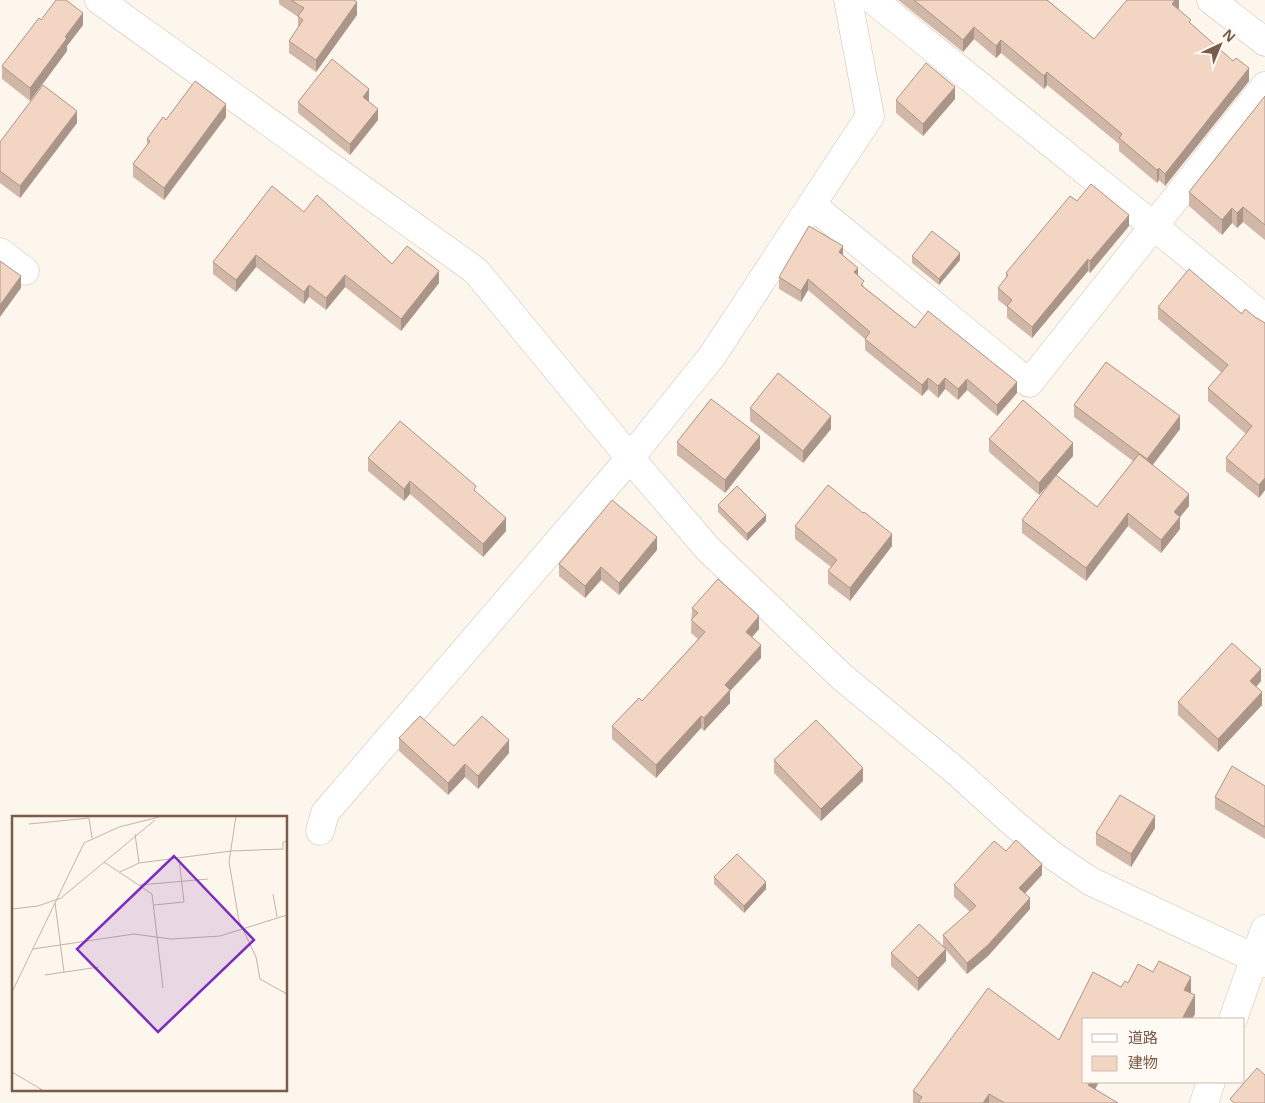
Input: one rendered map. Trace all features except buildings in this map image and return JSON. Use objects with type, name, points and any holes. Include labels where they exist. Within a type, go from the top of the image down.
[{"type":"street","points":[[99,0],[476,272],[708,549],[842,677],[957,772],[1012,822],[1052,855],[1090,881],[1259,961]]},
{"type":"street","points":[[320,832],[325,813],[630,458],[712,356],[870,116],[848,0]]},
{"type":"street","points":[[872,0],[1155,226],[1265,318]]},
{"type":"street","points":[[1211,0],[1265,42]]},
{"type":"street","points":[[812,205],[1029,383],[1265,86]]},
{"type":"street","points":[[0,252],[25,271]]},
{"type":"street","points":[[1233,1018],[1259,961],[1265,929]]},
{"type":"street","points":[[1204,1103],[1211,1083]]}]
